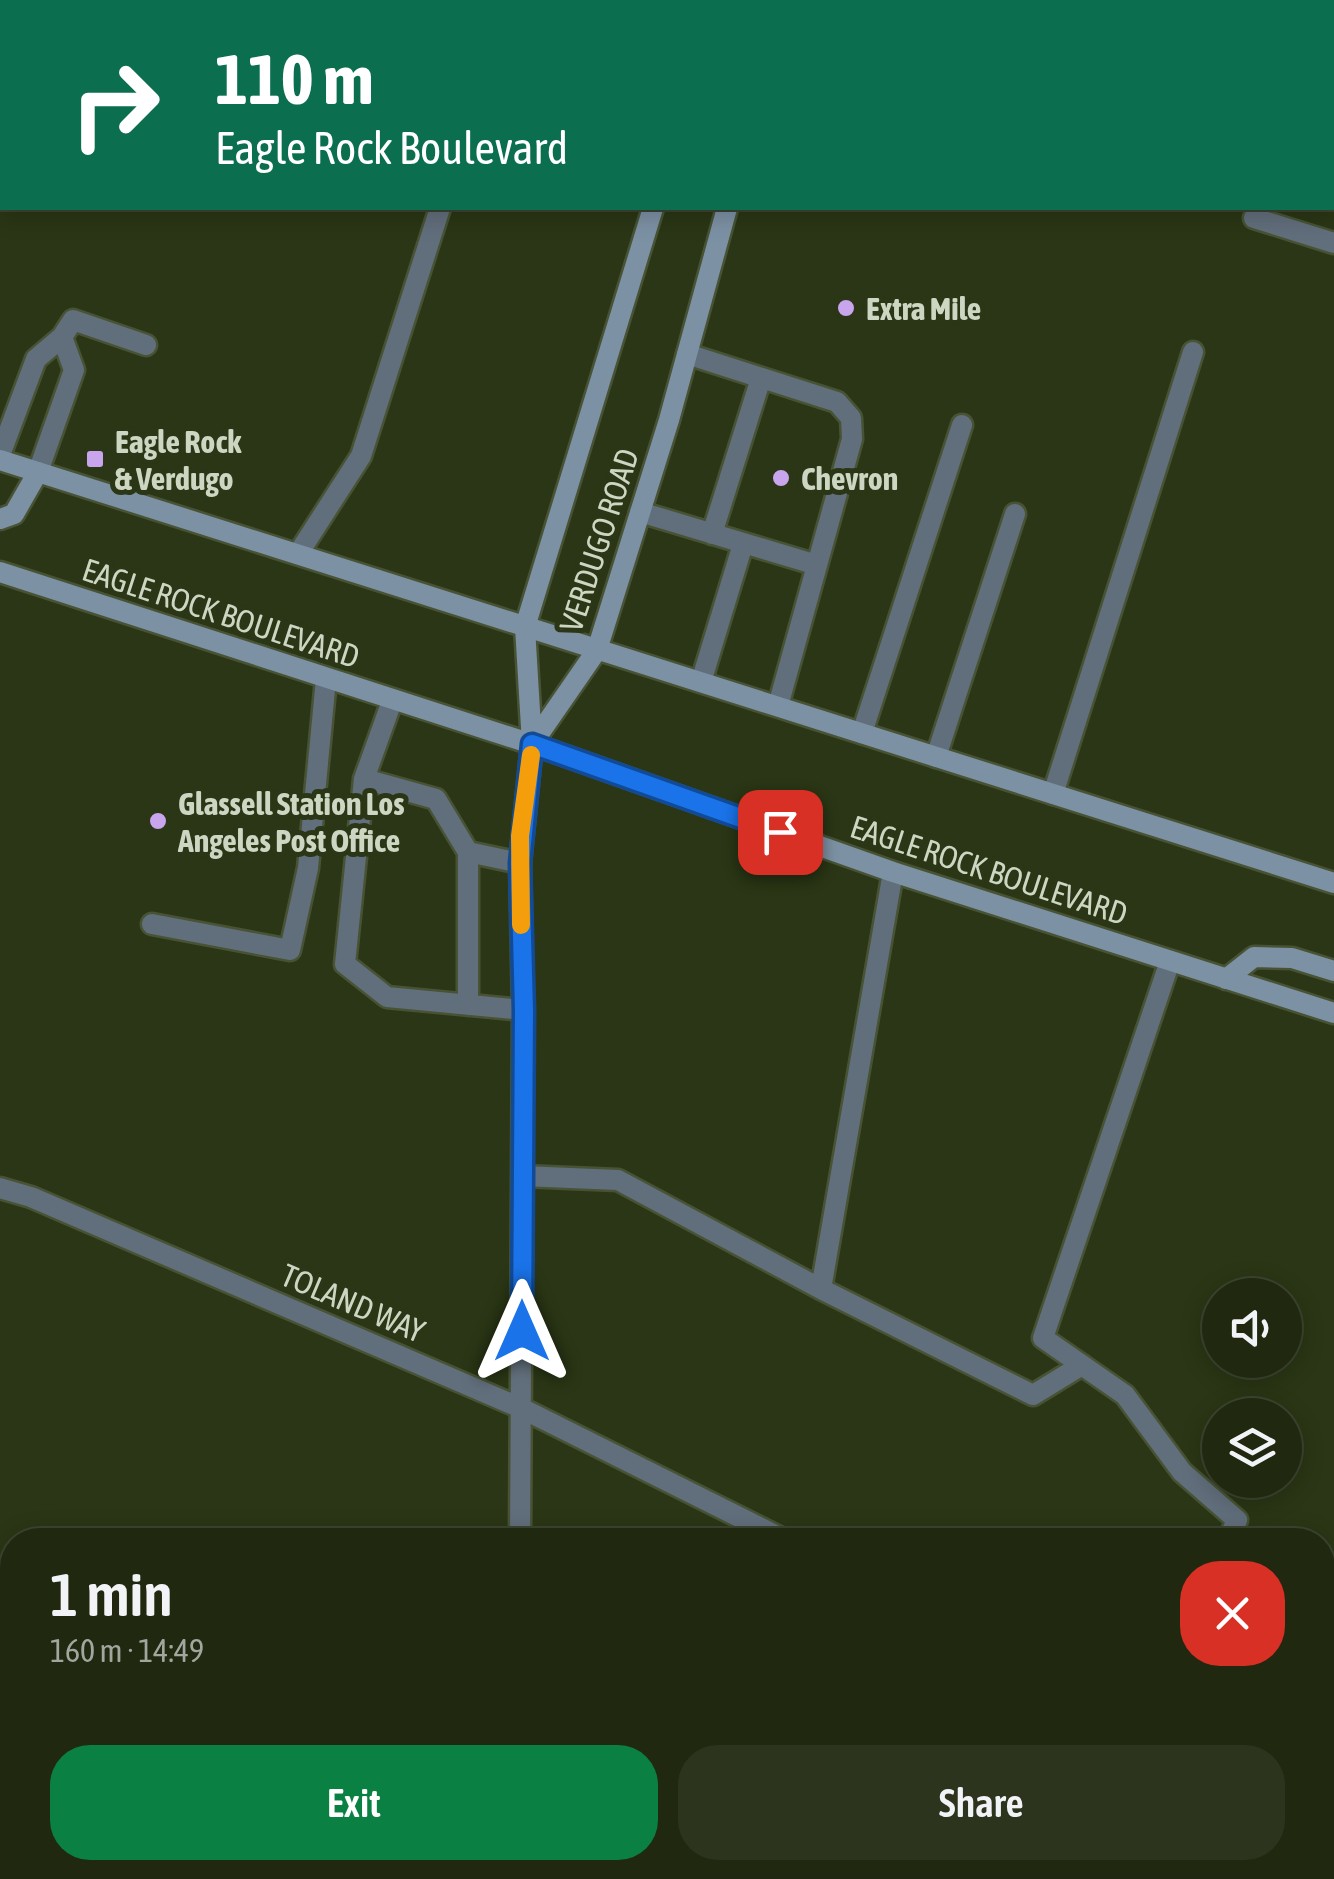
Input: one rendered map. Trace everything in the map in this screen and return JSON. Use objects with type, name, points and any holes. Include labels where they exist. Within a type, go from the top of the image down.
[{"type":"main road","name":"VERDUGO ROAD","points":[[532,744],[525,627],[652,210]]},
{"type":"main road","name":"VERDUGO ROAD","points":[[532,744],[597,650],[726,210]]},
{"type":"main road","points":[[0,458],[1334,883]]},
{"type":"main road","points":[[0,519],[14,514],[38,472]]},
{"type":"main road","name":"EAGLE ROCK BOULEVARD","points":[[0,572],[532,744],[893,872],[1334,1014]]},
{"type":"main road","points":[[1226,979],[1254,956],[1292,958],[1334,971]]},
{"type":"street","points":[[298,554],[360,456],[439,210]]},
{"type":"street","points":[[1254,218],[1334,243]]},
{"type":"street","points":[[0,458],[36,359],[62,337],[74,320],[146,345]]},
{"type":"street","points":[[38,472],[74,370],[62,337]]},
{"type":"street","points":[[1053,794],[1193,352]]},
{"type":"street","points":[[687,354],[837,402],[851,418],[852,439],[778,706]]},
{"type":"street","points":[[712,534],[761,378]]},
{"type":"street","points":[[862,733],[962,426]]},
{"type":"street","points":[[640,512],[817,565]]},
{"type":"street","points":[[936,756],[1015,514]]},
{"type":"street","points":[[700,682],[744,544]]},
{"type":"street","points":[[152,924],[290,950],[308,868],[326,679]]},
{"type":"street","points":[[392,701],[364,780],[345,964],[386,997],[524,1010]]},
{"type":"street","points":[[520,1528],[524,1010],[520,863],[532,744]]},
{"type":"street","points":[[364,780],[436,799],[468,852],[468,1005]]},
{"type":"street","points":[[468,852],[520,863]]},
{"type":"street","points":[[821,1289],[893,872]]},
{"type":"street","points":[[1170,961],[1043,1338],[1125,1395],[1182,1472],[1237,1520],[1233,1528]]},
{"type":"street","points":[[523,1176],[618,1180],[821,1289],[1033,1395],[1082,1365]]},
{"type":"street","name":"TOLAND WAY","points":[[0,1188],[31,1197],[522,1408],[760,1528]]},
{"type":"slow traffic","points":[[521,925],[520,836],[531,755]]},
{"type":"place","name":"Extra Mile","points":[[846,308]]},
{"type":"place","name":"Eagle Rock & Verdugo","points":[[95,459]]},
{"type":"place","name":"Chevron","points":[[781,478]]},
{"type":"place","name":"Glassell Station Los Angeles Post Office","points":[[158,821]]},
{"type":"route","points":[[522,1331],[524,1010],[520,836],[532,744],[780,832]]}]
